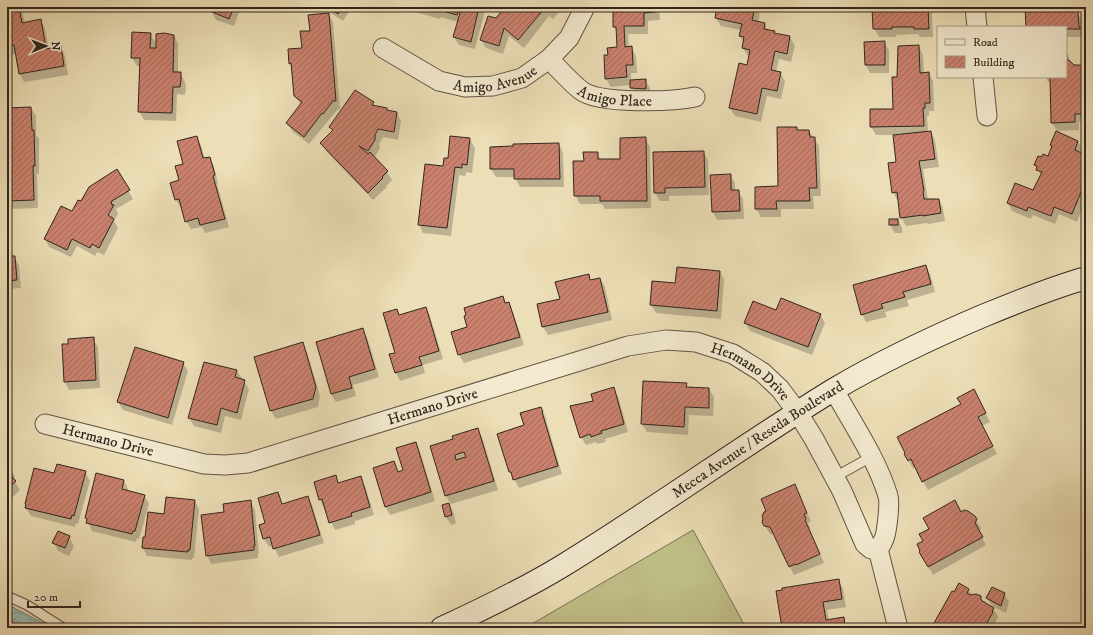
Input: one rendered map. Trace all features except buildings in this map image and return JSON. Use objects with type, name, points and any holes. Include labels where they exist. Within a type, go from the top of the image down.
[{"type":"main road","name":"Mecca Avenue / Reseda Boulevard","points":[[442,628],[496,602],[562,566],[834,390],[896,356],[948,330],[1036,294],[1086,278]]},
{"type":"street","name":"Amigo Avenue","points":[[383,48],[439,81],[465,87],[493,86],[522,78],[549,59],[569,38],[585,7]]},
{"type":"street","points":[[975,7],[977,26]]},
{"type":"street","name":"Amigo Place","points":[[549,59],[582,92],[597,98],[614,100],[678,101],[695,98]]},
{"type":"street","points":[[983,78],[987,116]]},
{"type":"street","name":"Hermano Drive","points":[[45,424],[204,464],[225,465],[248,463],[628,346],[666,340],[696,342],[733,354],[762,372],[775,384],[798,413],[835,477],[865,544],[871,549],[878,549]]},
{"type":"street","points":[[834,390],[871,457],[888,498],[889,507],[884,540],[878,549],[898,628]]},
{"type":"lane","points":[[835,477],[871,457]]},
{"type":"lane","points":[[7,596],[27,605],[63,628]]},
{"type":"lane","points":[[7,624],[14,628]]},
{"type":"shaded area","points":[[693,530],[746,628],[525,628]]},
{"type":"water","points":[[7,604],[52,628],[28,628],[7,616]]}]
